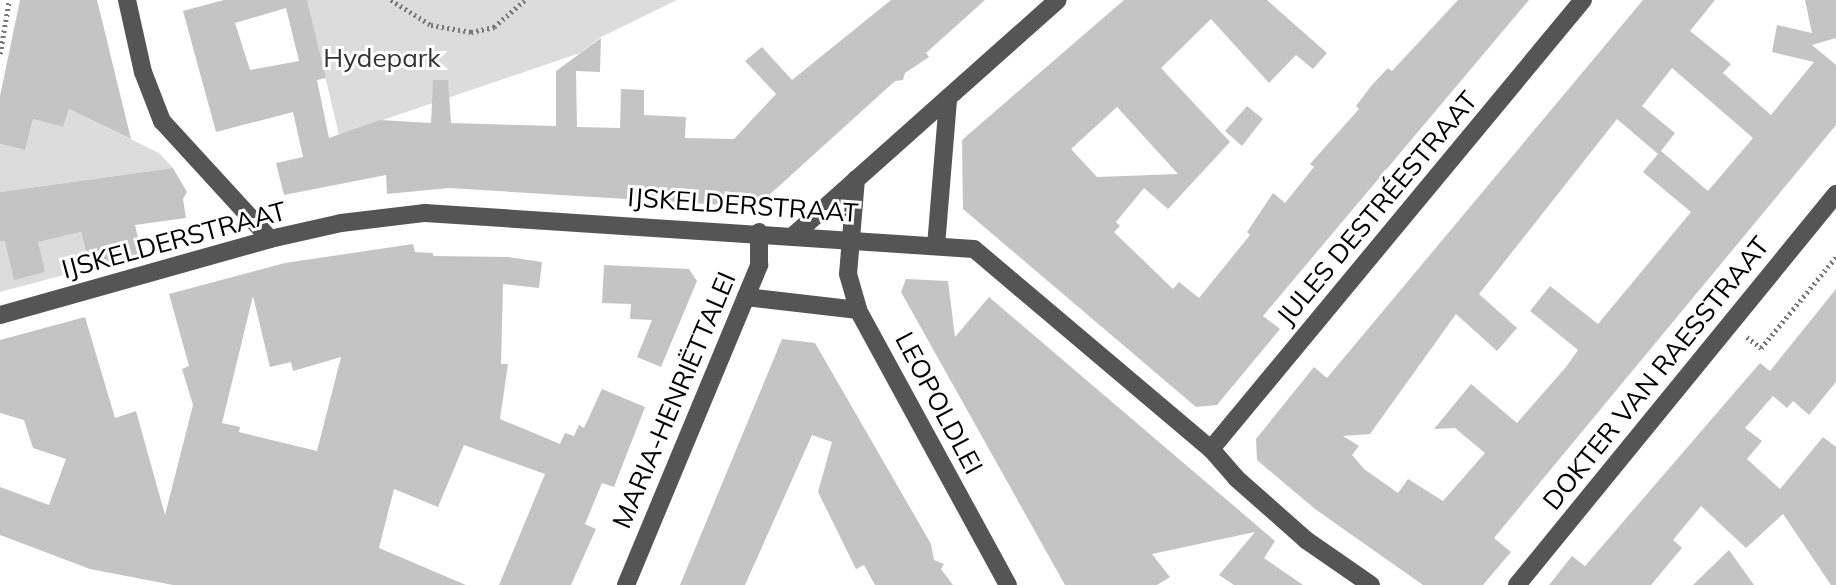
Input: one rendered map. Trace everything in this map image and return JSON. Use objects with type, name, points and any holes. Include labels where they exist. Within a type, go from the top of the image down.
[{"type":"street","points":[[127,0],[143,72],[162,121],[270,239]]},
{"type":"street","points":[[794,234],[1058,0]]},
{"type":"street","name":"JULES DESTRÉESTRAAT","points":[[1211,449],[1583,0]]},
{"type":"street","points":[[936,246],[948,99]]},
{"type":"street","name":"LEOPOLDLEI","points":[[856,179],[848,274],[858,310],[1007,585]]},
{"type":"street","name":"DOKTER VAN RAESSTRAAT","points":[[1517,585],[1836,194]]},
{"type":"street","name":"IJSKELDERSTRAAT","points":[[0,315],[270,239],[341,223],[425,213],[794,234],[974,248],[1211,449],[1236,478],[1306,540],[1371,585]]},
{"type":"street","name":"MARIA-HENRIËTTALEI","points":[[625,585],[759,265],[759,232]]},
{"type":"street","points":[[746,297],[858,310]]},
{"type":"path","points":[[0,54],[9,0]]},
{"type":"path","points":[[391,0],[432,25],[471,32],[495,27],[525,0]]},
{"type":"path","points":[[1719,338],[1734,351],[1746,336],[1761,348],[1836,257]]},
{"type":"green space","name":"Hydepark","points":[[307,0],[677,0],[601,37],[580,53],[339,135]]},
{"type":"green space","points":[[69,109],[159,153],[173,168],[0,192],[0,144],[25,150],[33,119],[63,127]]},
{"type":"green space","points":[[81,232],[90,268],[0,292],[0,241],[38,242]]},
{"type":"building","points":[[20,0],[97,0],[131,139],[69,109],[63,127],[33,119],[25,150],[0,144],[0,96]]},
{"type":"building","points":[[224,0],[307,0],[326,78],[317,80],[329,138],[380,120],[431,123],[433,80],[448,80],[451,123],[556,126],[556,71],[601,38],[600,72],[576,71],[577,127],[620,128],[621,89],[644,90],[644,115],[686,117],[685,138],[734,139],[776,94],[745,61],[762,47],[792,80],[891,0],[985,0],[926,53],[929,57],[905,73],[903,80],[895,81],[756,207],[449,188],[387,194],[386,175],[284,195],[276,163],[303,157],[293,112],[216,132],[183,11]],"holes":[[[286,8],[299,61],[250,70],[235,23]]]},
{"type":"building","points":[[1124,0],[1267,0],[1327,53],[1313,69],[1296,55],[1269,83],[1211,19],[1161,68],[1230,142],[1168,209],[1144,188],[1116,222],[1120,226],[1114,232],[1173,289],[1179,282],[1199,298],[1250,235],[1247,232],[1273,193],[1285,203],[1314,167],[1310,164],[1359,109],[1356,106],[1371,86],[1388,68],[1392,71],[1458,0],[1529,0],[1263,316],[1280,329],[1217,405],[1196,407],[963,209],[962,140]],"holes":[[[1117,107],[1178,174],[1097,177],[1071,149]]]},
{"type":"building","points":[[1643,0],[1715,0],[1690,31],[1731,64],[1723,73],[1771,115],[1814,62],[1772,52],[1777,25],[1812,33],[1805,0],[1836,0],[1836,38],[1812,45],[1836,65],[1836,125],[1494,538],[1511,552],[1483,585],[1423,585],[1315,509],[1257,460],[1256,439],[1314,367],[1327,378]],"holes":[[[1672,68],[1753,138],[1708,191],[1661,151],[1675,133],[1642,106]],[[1617,119],[1658,154],[1643,172],[1691,212],[1598,324],[1550,286],[1530,311],[1578,350],[1566,367],[1517,423],[1471,384],[1434,429],[1455,428],[1485,453],[1443,501],[1408,479],[1398,493],[1364,469],[1352,455],[1359,446],[1343,436],[1370,434],[1456,314],[1497,351],[1517,328],[1479,294]]]},
{"type":"building","points":[[1247,106],[1263,119],[1242,146],[1225,131]]},
{"type":"building","points":[[173,168],[187,192],[183,199],[186,218],[135,225],[142,254],[90,268],[81,232],[38,242],[45,272],[14,280],[5,241],[0,241],[0,192]]},
{"type":"building","points":[[413,244],[415,252],[433,253],[433,256],[508,257],[542,262],[539,288],[503,284],[501,364],[508,364],[500,419],[560,444],[565,433],[574,436],[579,425],[584,428],[602,389],[645,407],[614,487],[602,483],[585,524],[596,529],[571,585],[499,585],[545,474],[464,445],[438,507],[394,489],[379,548],[466,585],[173,585],[90,569],[0,535],[0,487],[49,505],[66,459],[33,448],[24,420],[0,413],[0,340],[85,317],[115,418],[136,411],[165,515],[193,405],[182,369],[189,366],[169,294],[285,263]],"holes":[[[253,296],[270,367],[291,362],[293,371],[341,357],[317,451],[239,432],[240,427],[222,423]]]},
{"type":"building","points":[[604,265],[689,269],[697,281],[661,367],[637,357],[652,320],[630,319],[631,304],[602,303]]},
{"type":"building","points":[[906,279],[948,281],[955,337],[989,297],[1275,541],[1264,558],[1303,585],[1234,585],[1219,575],[1255,532],[1152,554],[1170,577],[1157,585],[1065,585],[901,292]]},
{"type":"building","points":[[1836,289],[1836,382],[1809,415],[1793,401],[1787,408],[1773,396],[1745,428],[1762,441],[1747,459],[1780,489],[1823,437],[1836,447],[1836,585],[1831,585],[1783,514],[1746,548],[1701,506],[1673,540],[1682,548],[1651,585],[1549,585],[1572,556],[1585,566],[1760,363],[1770,371]]},
{"type":"building","points":[[782,339],[815,343],[931,544],[934,560],[944,564],[941,569],[953,585],[875,585],[864,565],[856,569],[818,492],[832,442],[812,435],[745,585],[680,585]]},
{"type":"building","points":[[1729,550],[1754,585],[1693,585]]}]
